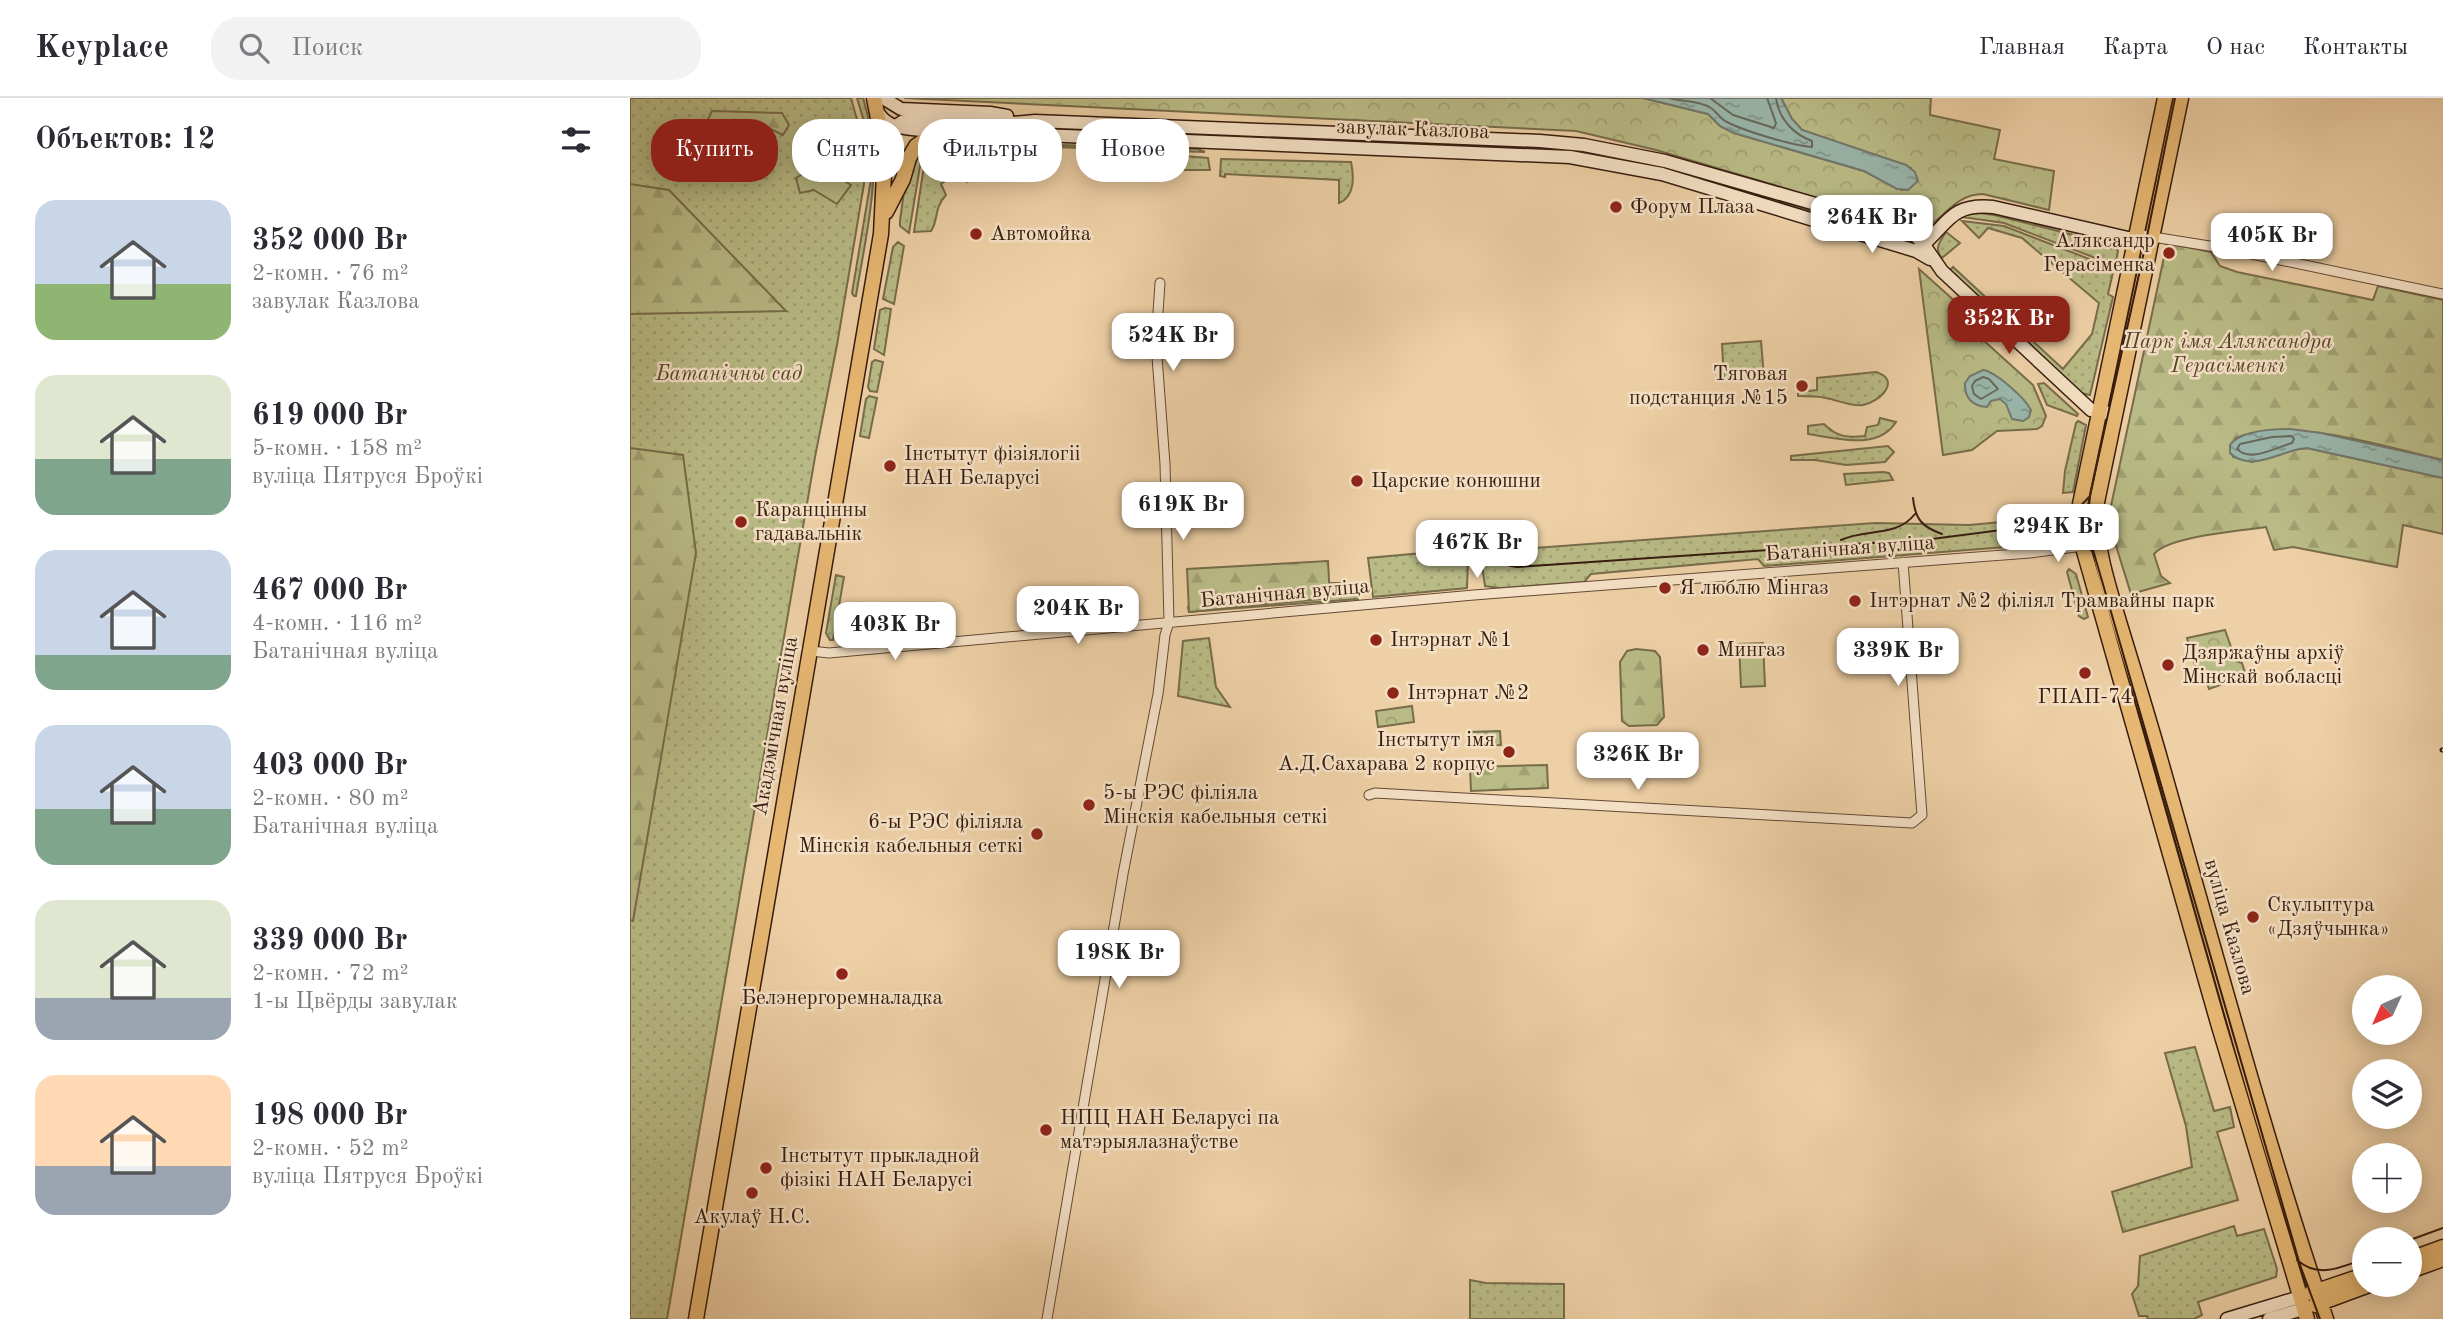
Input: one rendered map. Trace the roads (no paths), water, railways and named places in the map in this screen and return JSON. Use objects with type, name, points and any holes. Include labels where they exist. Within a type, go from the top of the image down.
[{"type":"main road","name":"Акадэмічная вуліца","points":[[874,98],[880,119]]},
{"type":"main road","name":"завулак Казлова","points":[[883,98],[901,109],[990,113],[1024,119]]},
{"type":"main road","points":[[2107,413],[2137,238],[2165,98]]},
{"type":"main road","points":[[2107,413],[2153,237],[2181,98]]},
{"type":"main road","points":[[879,114],[883,119]]},
{"type":"main road","name":"завулак Казлова","points":[[1062,123],[1464,145],[1570,157],[1662,174],[1920,248]]},
{"type":"main road","name":"завулак Казлова","points":[[1062,135],[1464,145]]},
{"type":"main road","points":[[883,216],[903,179],[909,158],[918,145]]},
{"type":"main road","name":"Акадэмічная вуліца","points":[[696,1319],[883,216],[884,182]]},
{"type":"main road","points":[[2107,413],[2091,410],[1920,248],[1950,216],[1976,205],[1993,206],[2128,238],[2153,237]]},
{"type":"main road","name":"вуліца Казлова","points":[[2107,413],[2095,531],[2098,544],[2237,1032],[2326,1319]]},
{"type":"main road","name":"вуліца Казлова","points":[[2107,413],[2078,509],[2078,530],[2303,1308]]},
{"type":"main road","points":[[2422,1255],[2443,1247]]},
{"type":"main road","points":[[2422,1267],[2443,1259]]},
{"type":"main road","points":[[2269,1319],[2303,1308],[2352,1281]]},
{"type":"main road","points":[[2319,1297],[2352,1289]]},
{"type":"main road","points":[[2227,1319],[2303,1308]]},
{"type":"street","points":[[2153,237],[2228,249],[2443,294]]},
{"type":"street","points":[[1047,1319],[1169,622],[1165,464],[1156,343],[1160,283]]},
{"type":"street","name":"Батанічная вуліца","points":[[811,651],[829,653],[1152,626],[1169,622],[2030,553],[2098,544]]},
{"type":"street","points":[[1369,795],[1375,793],[1912,823],[1922,815],[1903,562]]},
{"type":"water","points":[[1643,98],[1781,98],[1792,119],[1802,130],[1906,165],[1915,172],[1918,181],[1908,190],[1897,189],[1864,171],[1734,133],[1720,126],[1708,114]]},
{"type":"water","points":[[1983,370],[1995,375],[2017,393],[2031,410],[2029,417],[2023,421],[2012,419],[2006,404],[2000,399],[1991,401],[1987,407],[1970,400],[1965,383],[1970,376]]},
{"type":"water","points":[[2290,429],[2321,433],[2443,460],[2443,478],[2307,448],[2258,461],[2239,459],[2230,453],[2230,445],[2242,436],[2258,431]]},
{"type":"tram line","points":[[2175,98],[2090,495],[2089,536],[2300,1265],[2320,1319]]},
{"type":"tram line","points":[[1484,545],[1498,561],[1517,567],[1932,539],[2055,523],[2073,514],[2089,497]]},
{"type":"tram line","points":[[1913,498],[1921,521],[1942,534]]},
{"type":"tram line","points":[[1841,540],[1890,530],[1907,522],[1915,514]]},
{"type":"tram line","points":[[2050,523],[2069,529],[2092,551]]},
{"type":"tram line","points":[[2422,1236],[2443,1228]]},
{"type":"tram line","points":[[2297,1260],[2305,1266],[2322,1270],[2352,1263]]},
{"type":"place","name":"Форум Плаза","points":[[1616,207]]},
{"type":"place","name":"Автомойка","points":[[976,234]]},
{"type":"place","name":"Аляксандр Герасіменка","points":[[2169,253]]},
{"type":"place","name":"Тяговая подстанция №15","points":[[1802,386]]},
{"type":"place","name":"Інстытут фізіялогіі НАН Беларусі","points":[[890,466]]},
{"type":"place","name":"Царские конюшни","points":[[1357,481]]},
{"type":"place","name":"Каранцінны гадавальнік","points":[[741,522]]},
{"type":"place","name":"Я люблю Мінгаз","points":[[1665,588]]},
{"type":"place","name":"Інтэрнат №2 філіял Трамвайны парк","points":[[1855,601]]},
{"type":"place","name":"Інтэрнат №1","points":[[1376,640]]},
{"type":"place","name":"Мингаз","points":[[1703,650]]},
{"type":"place","name":"Дзяржаўны архіў Мінскай вобласці","points":[[2168,665]]},
{"type":"place","name":"ГПАП-74","points":[[2085,673]]},
{"type":"place","name":"Інтэрнат №2","points":[[1393,693]]},
{"type":"place","name":"Інстытут імя А.Д.Сахарава 2 корпус","points":[[1509,752]]},
{"type":"place","name":"5-ы РЭС філіяла Мінскія кабельныя сеткі","points":[[1089,805]]},
{"type":"place","name":"6-ы РЭС філіяла Мінскія кабельныя сеткі","points":[[1037,834]]},
{"type":"place","name":"Скульптура «Дзяўчынка»","points":[[2253,917]]},
{"type":"place","name":"Белэнергоремналадка","points":[[842,974]]},
{"type":"place","name":"НПЦ НАН Беларусі па матэрыялазнаўстве","points":[[1046,1130]]},
{"type":"place","name":"Інстытут прыкладной фізікі НАН Беларусі","points":[[766,1168]]},
{"type":"place","name":"Акулаў Н.С.","points":[[752,1193]]},
{"type":"park label","name":"Парк імя Аляксандра Герасіменкі","points":[[2228,354]]},
{"type":"park label","name":"Батанічны сад","points":[[729,374]]}]
